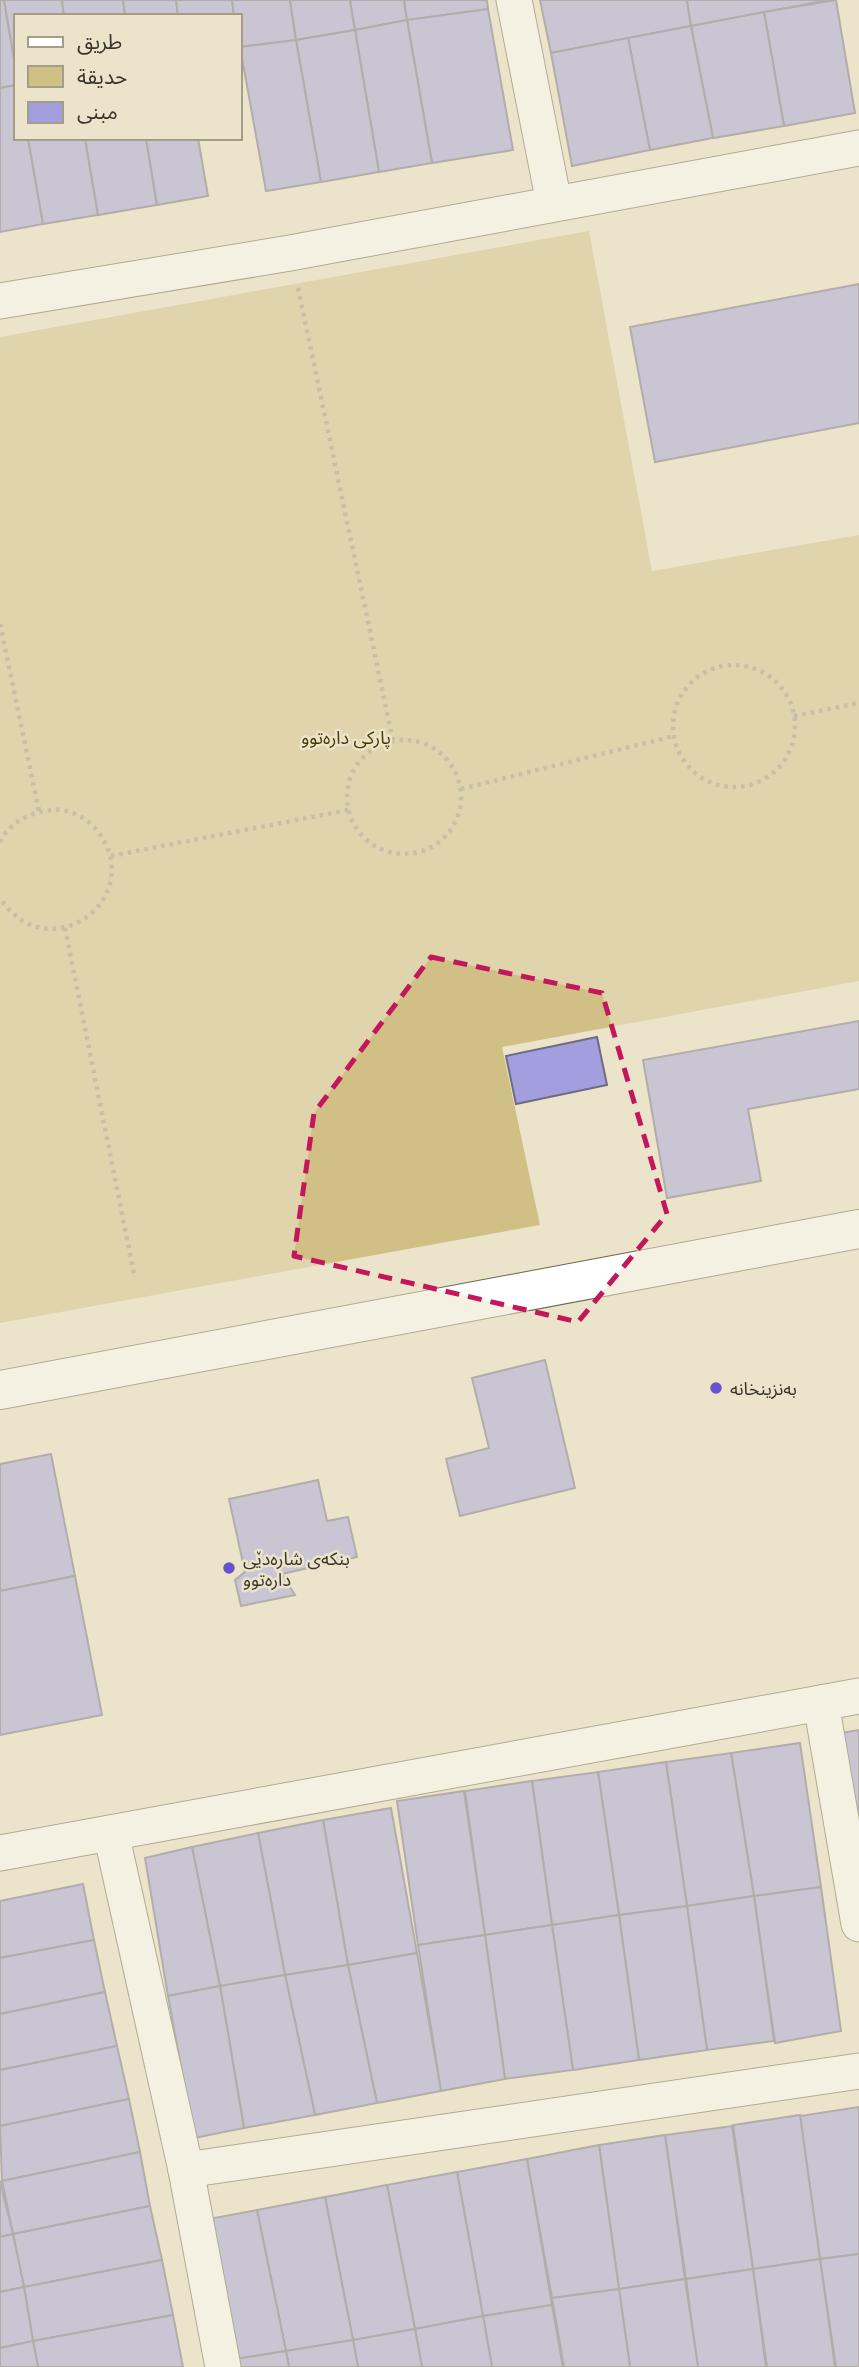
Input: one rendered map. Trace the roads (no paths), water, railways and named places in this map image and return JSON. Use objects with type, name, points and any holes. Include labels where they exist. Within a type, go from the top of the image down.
[{"type":"street","points":[[514,0],[554,203]]},
{"type":"street","points":[[0,301],[290,253],[859,148]]},
{"type":"street","points":[[0,1391],[859,1229]]},
{"type":"street","points":[[0,1853],[859,1696]]},
{"type":"street","points":[[821,1703],[859,1924]]},
{"type":"street","points":[[111,1833],[186,2170],[223,2367]]},
{"type":"street","points":[[186,2170],[859,2071]]},
{"type":"place","name":"بەنزینخانە","points":[[716,1388]]},
{"type":"place","name":"بنکەی شارەدێی دارەتوو","points":[[229,1568]]},
{"type":"park label","name":"پارکی دارەتوو","points":[[346,737]]}]
